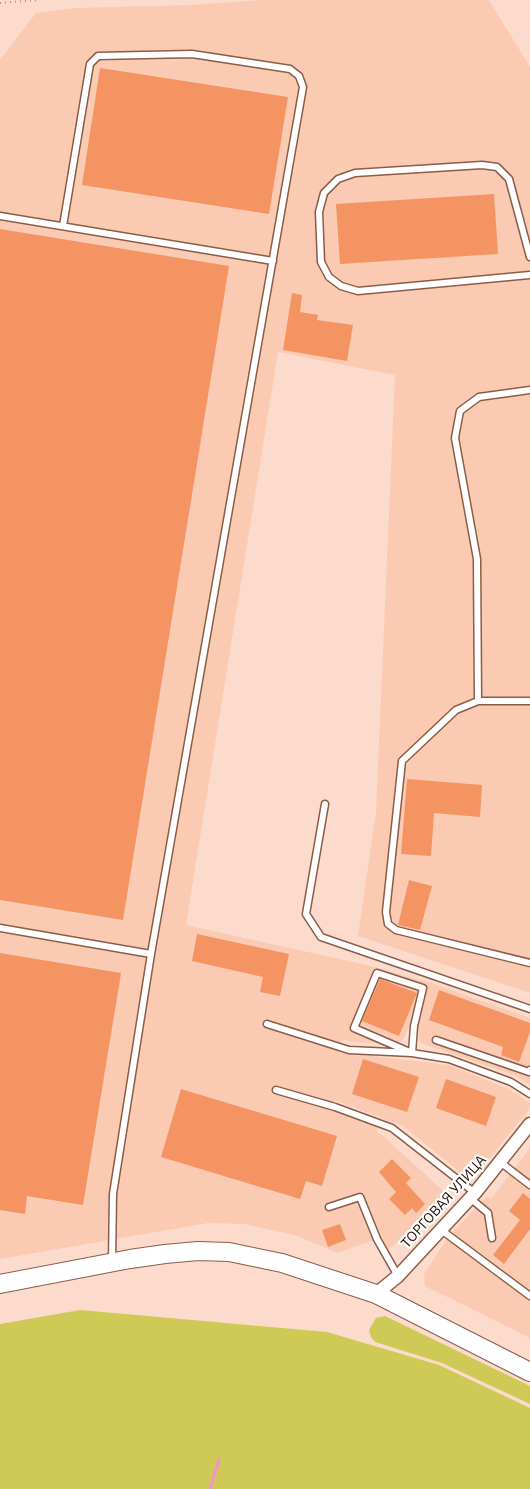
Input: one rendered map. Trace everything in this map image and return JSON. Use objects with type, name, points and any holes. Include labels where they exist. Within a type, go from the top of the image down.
[{"type":"main road","points":[[0,1284],[112,1262],[165,1254],[229,1252],[282,1263],[376,1294],[530,1372]]},
{"type":"street","name":"ТОРГОВАЯ УЛИЦА","points":[[376,1294],[398,1276],[472,1196],[530,1124]]},
{"type":"lane","points":[[64,226],[90,64],[98,56],[192,54],[290,70],[299,76],[302,87],[273,261],[150,954],[113,1194],[112,1262]]},
{"type":"lane","points":[[530,257],[509,179],[497,167],[482,165],[355,173],[338,179],[324,193],[319,212],[321,262],[329,277],[342,286],[358,291],[530,275]]},
{"type":"lane","points":[[0,216],[273,261]]},
{"type":"lane","points":[[478,702],[477,559],[455,438],[460,411],[479,397],[530,390]]},
{"type":"lane","points":[[530,701],[478,702],[456,710],[402,760],[386,912],[388,924],[396,930],[530,963]]},
{"type":"lane","points":[[325,804],[306,914],[320,937],[530,1009]]},
{"type":"lane","points":[[0,928],[150,954]]},
{"type":"lane","points":[[377,973],[423,988],[414,1026],[412,1053],[354,1028],[377,973]]},
{"type":"lane","points":[[267,1024],[350,1050],[412,1053],[449,1059],[511,1082],[530,1094]]},
{"type":"lane","points":[[436,1040],[529,1072],[530,1070]]},
{"type":"lane","points":[[276,1090],[335,1107],[392,1128],[472,1196],[488,1213],[492,1238]]},
{"type":"lane","points":[[500,1162],[530,1185]]},
{"type":"lane","points":[[329,1207],[360,1197],[377,1239],[398,1276]]},
{"type":"lane","points":[[440,1229],[530,1296]]},
{"type":"path","points":[[0,3],[38,0]]},
{"type":"shaded area","points":[[261,0],[489,0],[530,67],[530,993],[358,936],[376,812],[395,375],[278,352],[186,925],[371,966],[434,984],[530,1018],[530,1085],[516,1076],[421,1043],[418,1026],[409,1026],[403,1040],[397,1042],[370,1031],[367,1037],[380,1043],[352,1042],[342,1039],[339,1053],[449,1065],[509,1089],[530,1103],[530,1108],[471,1181],[403,1126],[334,1100],[333,1109],[379,1126],[377,1132],[451,1198],[426,1221],[387,1250],[382,1237],[338,1253],[294,1235],[244,1224],[208,1223],[0,1259],[0,60],[36,13],[75,8],[190,5]]},
{"type":"shaded area","points":[[530,1148],[530,1338],[425,1286],[424,1274],[449,1236],[487,1196],[491,1199]]},
{"type":"shaded area","points":[[80,1310],[327,1332],[439,1365],[530,1408],[530,1489],[0,1489],[0,1324]]},
{"type":"shaded area","points":[[385,1316],[530,1386],[530,1404],[442,1363],[375,1342],[369,1330],[376,1318]]},
{"type":"building","points":[[100,68],[288,97],[269,214],[82,185]]},
{"type":"building","points":[[494,194],[498,254],[340,264],[336,204]]},
{"type":"building","points":[[0,229],[229,266],[123,920],[0,900]]},
{"type":"building","points":[[292,293],[302,295],[300,312],[318,315],[317,320],[353,325],[347,361],[283,350]]},
{"type":"building","points":[[407,779],[482,785],[480,817],[434,813],[431,856],[401,854]]},
{"type":"building","points":[[409,880],[432,886],[420,930],[398,925]]},
{"type":"building","points":[[197,934],[289,954],[280,996],[260,992],[263,977],[192,961]]},
{"type":"building","points":[[0,953],[121,973],[83,1205],[27,1196],[25,1214],[0,1210]]},
{"type":"building","points":[[380,979],[417,993],[399,1036],[362,1021]]},
{"type":"building","points":[[439,990],[530,1023],[530,1032],[519,1062],[501,1055],[503,1047],[429,1020]]},
{"type":"building","points":[[363,1059],[419,1077],[407,1112],[352,1094]]},
{"type":"building","points":[[446,1079],[496,1097],[486,1126],[436,1108]]},
{"type":"building","points":[[181,1089],[337,1136],[322,1186],[306,1181],[300,1199],[161,1157]]},
{"type":"building","points":[[392,1159],[411,1178],[406,1183],[425,1204],[416,1213],[412,1208],[405,1215],[389,1199],[396,1192],[379,1172]]},
{"type":"building","points":[[523,1193],[530,1199],[530,1229],[504,1264],[493,1255],[520,1220],[509,1211]]},
{"type":"building","points":[[340,1224],[346,1240],[328,1247],[322,1230]]},
{"type":"waterway","points":[[210,1489],[219,1459]]}]
